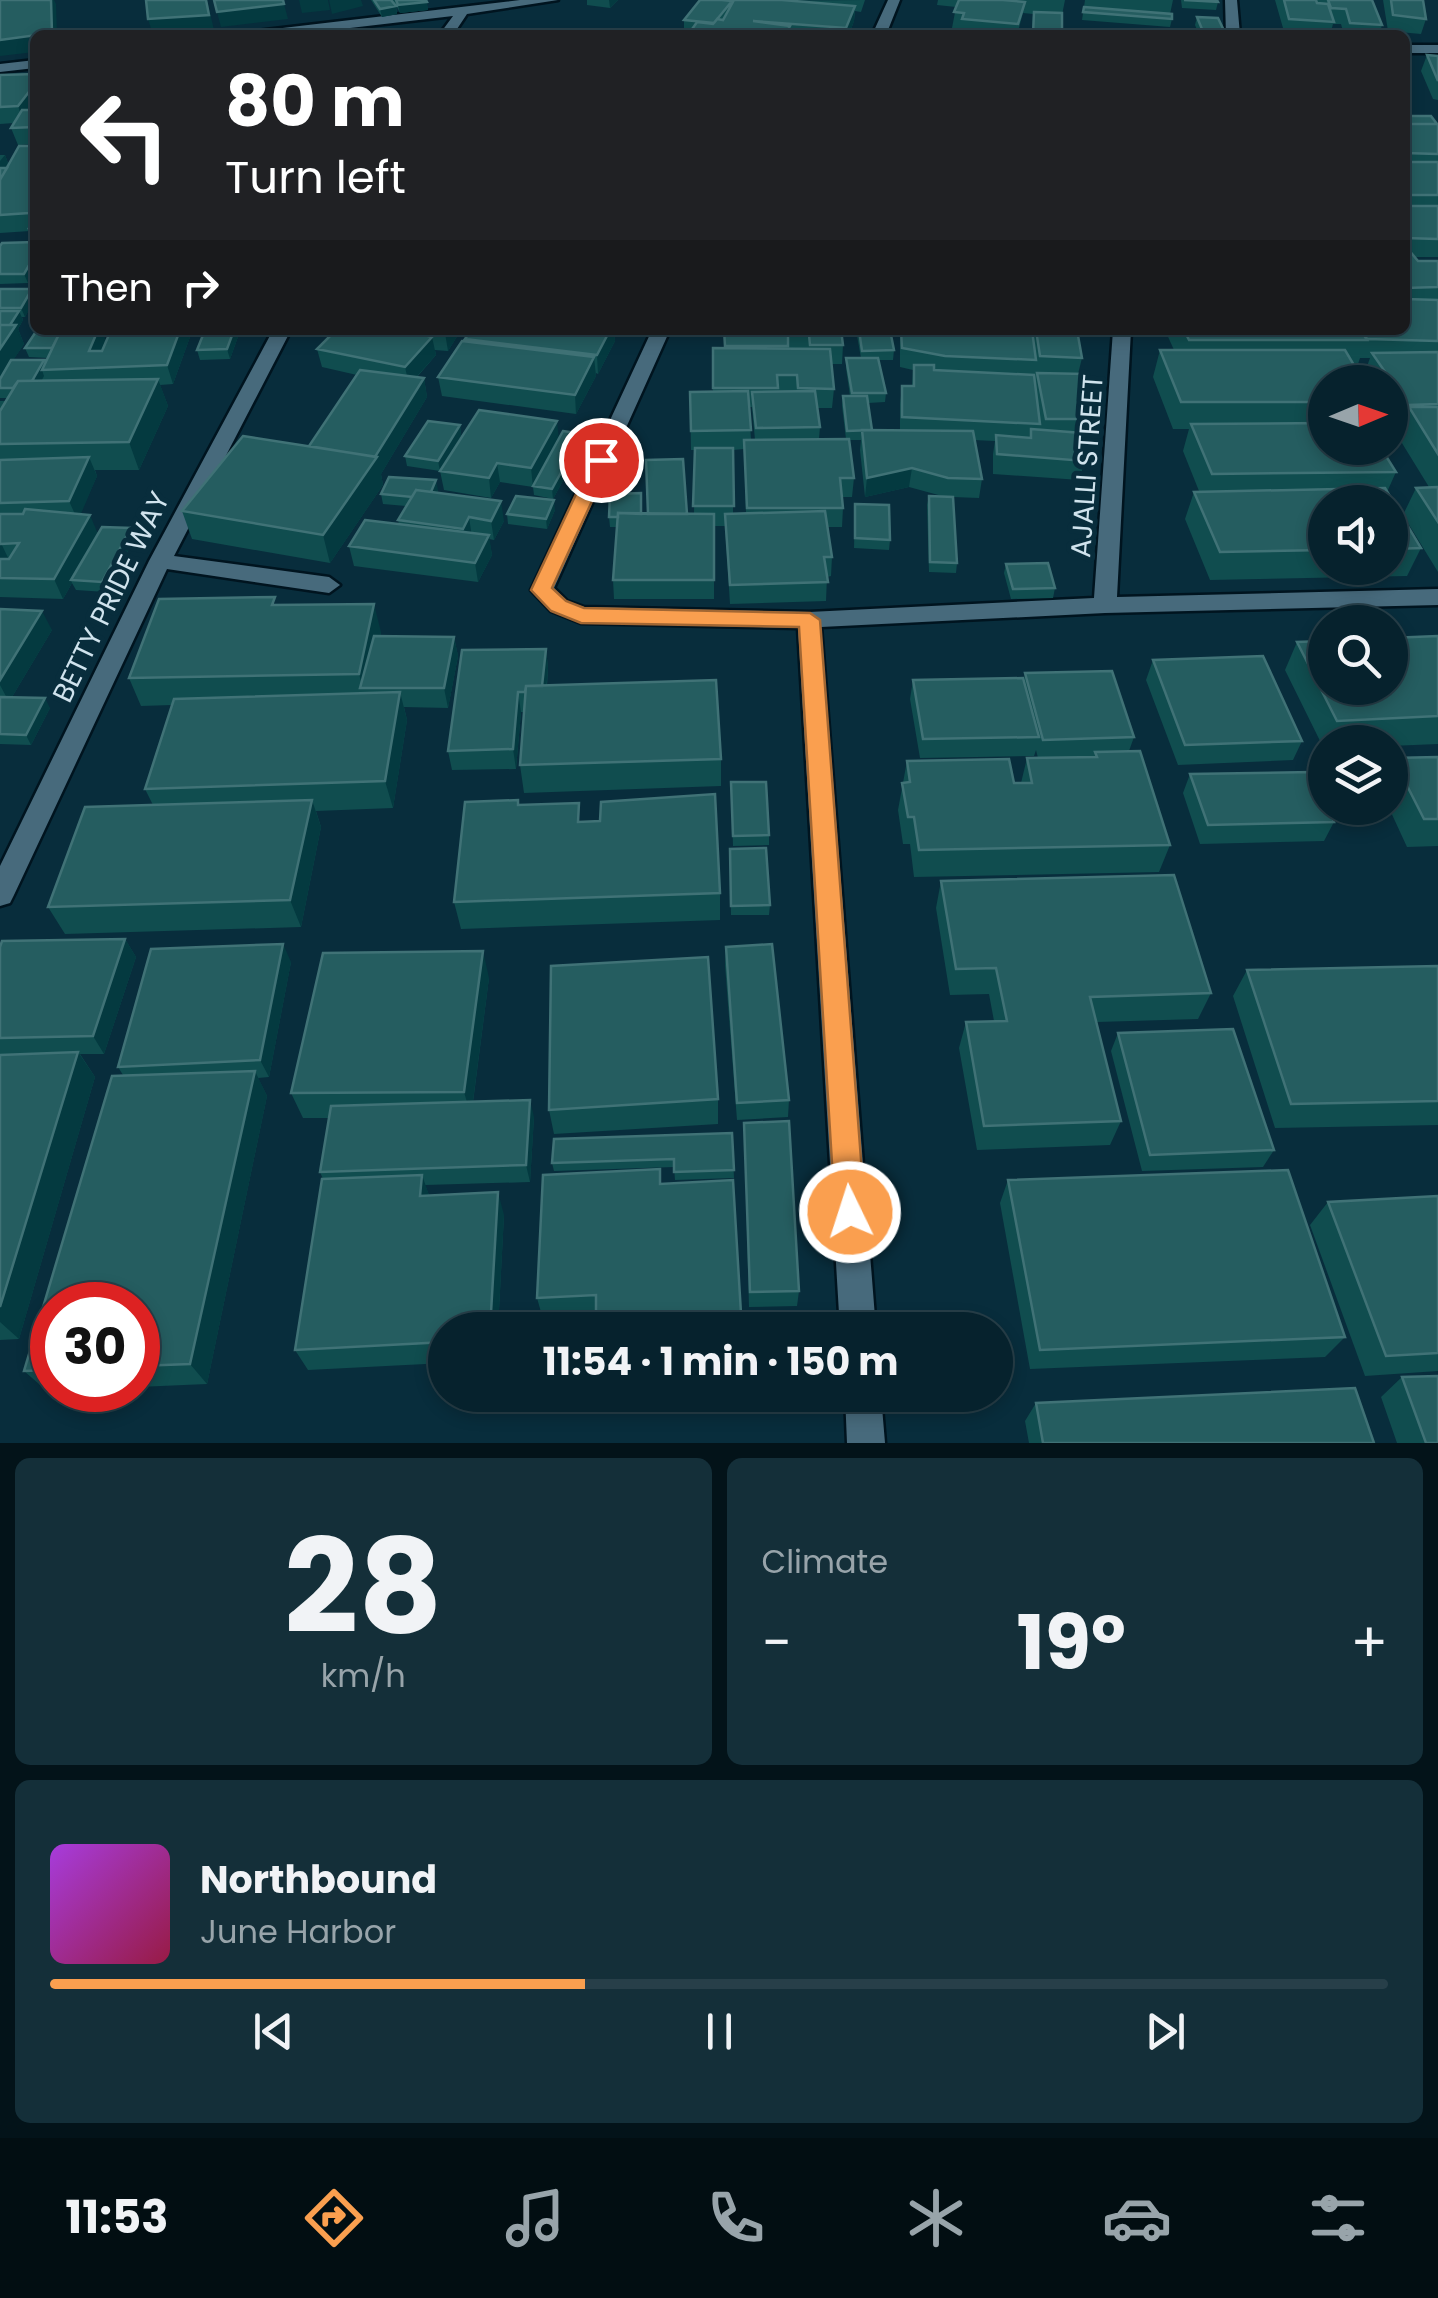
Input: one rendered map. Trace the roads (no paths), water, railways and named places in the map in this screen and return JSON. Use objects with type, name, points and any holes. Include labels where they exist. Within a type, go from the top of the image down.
[{"type":"street","points":[[296,30],[552,0]]},
{"type":"street","points":[[881,30],[894,0]]},
{"type":"street","points":[[1232,0],[1234,30]]},
{"type":"street","points":[[450,30],[465,8]]},
{"type":"street","points":[[1410,49],[1438,49]]},
{"type":"street","points":[[0,68],[30,65]]},
{"type":"street","name":"BETTY PRIDE WAY","points":[[0,895],[160,560],[279,335]]},
{"type":"street","points":[[659,335],[542,590],[558,606],[581,616],[810,620],[1105,605],[1438,597]]},
{"type":"street","name":"AJALLI STREET","points":[[1105,605],[1122,335]]},
{"type":"street","points":[[160,560],[329,585]]},
{"type":"street","points":[[810,620],[857,1312]]},
{"type":"street","points":[[863,1412],[866,1443]]}]
